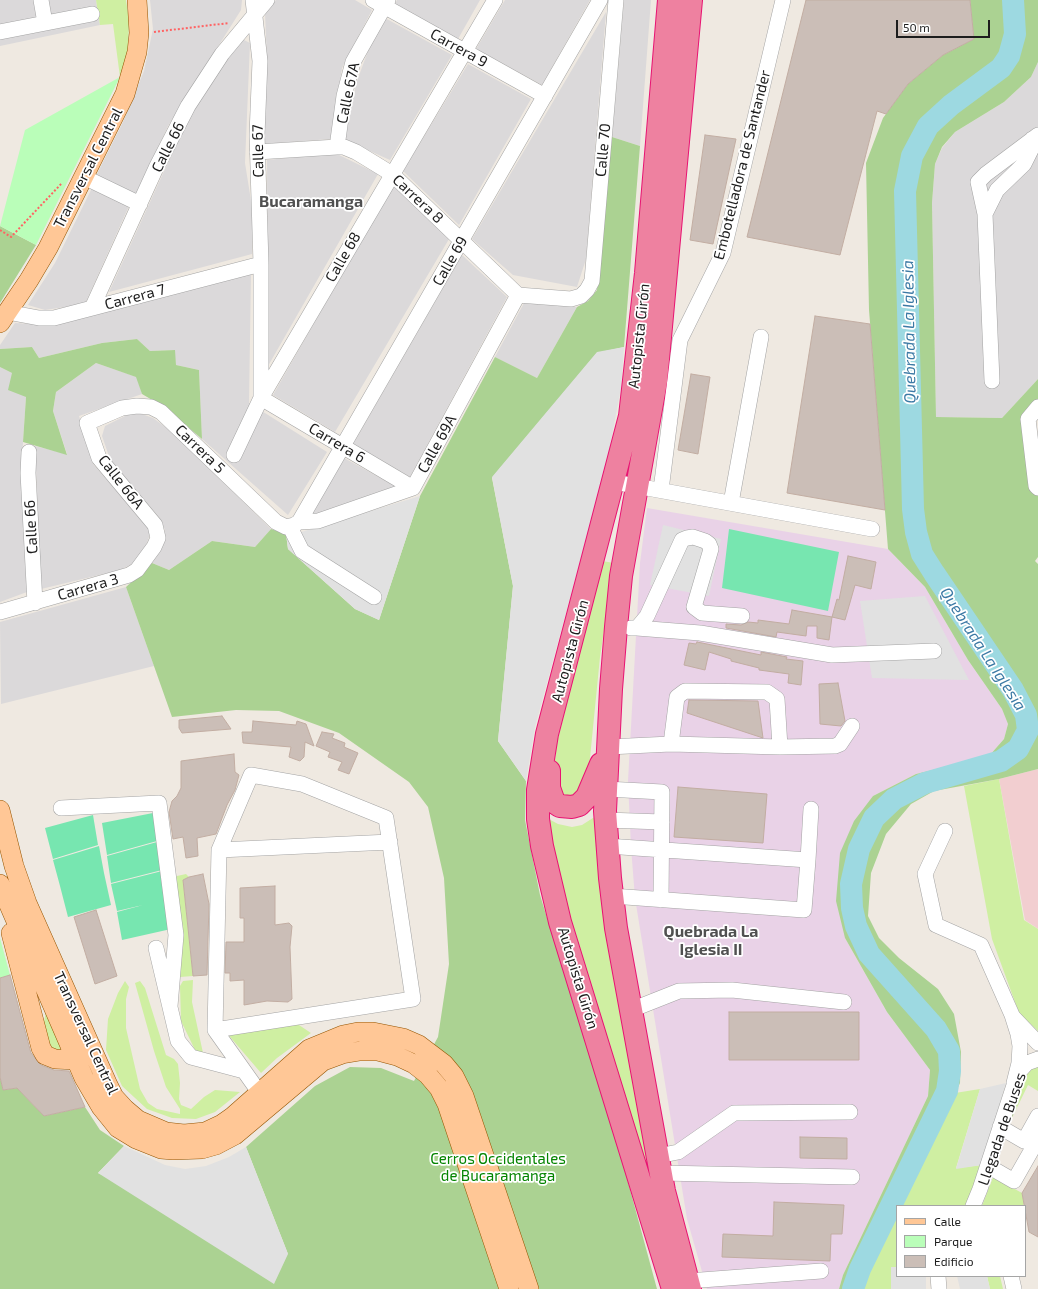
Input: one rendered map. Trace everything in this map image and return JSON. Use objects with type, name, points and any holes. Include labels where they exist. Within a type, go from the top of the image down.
[{"type":"highway","name":"Autopista Girón","points":[[669,0],[634,395],[625,441],[547,734],[538,790],[538,819],[546,868],[560,922],[683,1286]]},
{"type":"highway","name":"Autopista Girón","points":[[683,1286],[659,1164],[612,896],[607,846],[606,789],[616,627],[621,576],[656,381],[691,0]]},
{"type":"highway","points":[[547,734],[551,796],[554,802],[565,807],[578,805],[587,797],[608,747]]},
{"type":"main road","name":"Transversal Central","points":[[4,318],[39,264],[125,94],[134,66],[139,33],[137,0]]},
{"type":"main road","name":"Transversal Central","points":[[0,810],[14,866],[27,903],[114,1097],[125,1110],[138,1120],[166,1132],[196,1133],[214,1129],[232,1117],[260,1092],[280,1085],[323,1061],[342,1054],[360,1051],[378,1051],[397,1056],[414,1064],[428,1075],[439,1088],[447,1104],[509,1289]]},
{"type":"main road","name":"Transversal Central","points":[[0,885],[76,1060],[93,1094],[110,1120],[126,1134],[160,1148],[184,1150],[202,1149],[216,1145],[245,1127],[309,1049],[343,1035],[358,1032],[373,1032],[403,1038],[434,1055],[454,1076],[464,1096],[529,1289]]},
{"type":"main road","points":[[0,885],[41,1048],[45,1055],[55,1059],[76,1060],[93,1052]]},
{"type":"street","points":[[41,0],[45,24]]},
{"type":"street","name":"Calle 66","points":[[92,308],[140,204],[188,106],[252,11],[267,0]]},
{"type":"street","name":"Calle 68","points":[[234,455],[261,398],[494,0]]},
{"type":"street","name":"Calle 69","points":[[294,524],[342,446],[600,0]]},
{"type":"street","name":"Calle 70","points":[[518,295],[571,300],[581,296],[587,290],[592,281],[616,0]]},
{"type":"street","name":"Embotelladora de Santander","points":[[661,490],[680,340],[723,253],[783,0]]},
{"type":"street","name":"Carrera 9","points":[[381,2],[464,51],[545,96]]},
{"type":"street","name":"Calle 67A","points":[[337,147],[344,96],[353,62],[381,2]]},
{"type":"street","name":"Calle 67","points":[[252,11],[260,61],[257,152],[261,264],[261,398]]},
{"type":"street","points":[[0,32],[92,14]]},
{"type":"street","points":[[984,214],[997,190],[1024,164],[1031,150],[1035,137]]},
{"type":"street","points":[[992,381],[984,214],[978,182],[986,174],[1035,137]]},
{"type":"street","name":"Carrera 8","points":[[257,152],[337,147],[344,147],[356,152],[392,174],[518,295]]},
{"type":"street","points":[[84,177],[140,204]]},
{"type":"street","name":"Carrera 7","points":[[4,318],[47,318],[92,308],[261,264]]},
{"type":"street","name":"Calle 69A","points":[[294,524],[318,521],[412,488],[518,295]]},
{"type":"street","points":[[731,503],[761,337]]},
{"type":"street","name":"Carrera 6","points":[[261,398],[412,488]]},
{"type":"street","name":"Carrera 5","points":[[87,423],[122,408],[137,406],[151,407],[161,412],[276,522],[286,527],[294,524]]},
{"type":"street","points":[[1037,487],[1028,419],[1038,407]]},
{"type":"street","name":"Calle 66A","points":[[87,423],[99,458],[155,524],[158,538]]},
{"type":"street","name":"Calle 66","points":[[28,452],[35,602]]},
{"type":"street","points":[[614,482],[872,529]]},
{"type":"street","points":[[294,524],[302,551],[374,597]]},
{"type":"street","points":[[637,628],[647,616],[682,540],[693,537],[705,541],[709,544],[711,549],[694,607],[702,613],[742,616]]},
{"type":"street","name":"Carrera 3","points":[[0,612],[129,575],[137,570],[147,558],[158,538]]},
{"type":"street","points":[[616,627],[700,632],[832,655],[934,651]]},
{"type":"street","points":[[671,744],[677,698],[680,693],[685,691],[767,692],[777,698],[780,747]]},
{"type":"street","points":[[608,747],[671,744],[780,747],[835,746],[840,744],[852,726]]},
{"type":"street","points":[[215,1030],[413,999],[386,818],[302,784],[251,775],[219,850],[215,1030],[260,1092]]},
{"type":"street","points":[[606,789],[662,792],[661,900]]},
{"type":"street","points":[[60,808],[159,803],[176,935],[170,1006]]},
{"type":"street","points":[[612,896],[804,910],[811,809]]},
{"type":"street","points":[[606,820],[662,822]]},
{"type":"street","points":[[945,831],[926,874],[936,925],[981,945],[1012,1016],[1020,1046],[1014,1083]]},
{"type":"street","points":[[219,850],[390,842]]},
{"type":"street","points":[[607,846],[808,860]]},
{"type":"street","points":[[156,948],[178,1041],[191,1057],[244,1071]]},
{"type":"street","points":[[631,1010],[679,991],[732,990],[844,1002]]},
{"type":"street","points":[[1012,1016],[1038,1043]]},
{"type":"street","name":"Llegada de Buses","points":[[973,1205],[988,1166],[1014,1083],[1023,1067],[1032,1060],[1038,1059]]},
{"type":"street","points":[[659,1164],[734,1114],[850,1112]]},
{"type":"street","points":[[1000,1127],[1024,1141],[1038,1116]]},
{"type":"street","points":[[988,1166],[1014,1180],[1038,1139]]},
{"type":"street","points":[[659,1164],[852,1177]]},
{"type":"street","points":[[683,1286],[821,1271]]},
{"type":"street","points":[[938,1277],[939,1289]]},
{"type":"street","points":[[1011,1277],[1014,1289]]},
{"type":"path","points":[[139,33],[252,11]]},
{"type":"path","points":[[0,230],[11,237],[53,191]]},
{"type":"shaded area","points":[[0,0],[96,0],[100,25],[0,46]]},
{"type":"shaded area","points":[[150,0],[242,0],[241,10],[168,126],[135,196],[96,176],[123,122],[144,71],[153,29]]},
{"type":"shaded area","points":[[276,0],[355,0],[372,10],[342,68],[331,139],[264,144],[267,60],[265,13]]},
{"type":"shaded area","points":[[397,0],[480,0],[458,39],[395,4]]},
{"type":"shaded area","points":[[505,0],[590,0],[542,85],[476,49]]},
{"type":"shaded area","points":[[624,0],[651,0],[640,146],[612,137]]},
{"type":"shaded area","points":[[606,12],[586,259],[577,287],[513,275],[472,239]]},
{"type":"shaded area","points":[[385,18],[452,55],[390,160],[343,139],[357,81],[368,51]]},
{"type":"shaded area","points":[[240,38],[250,43],[245,163],[252,207],[252,254],[109,292],[191,112]]},
{"type":"shaded area","points":[[1038,62],[1038,379],[1002,418],[936,417],[932,203],[935,164],[942,148],[955,132],[1004,102],[1031,77]]},
{"type":"shaded area","points":[[468,64],[531,99],[459,225],[403,171]]},
{"type":"shaded area","points":[[335,153],[378,174],[268,366],[267,160]]},
{"type":"shaded area","points":[[393,185],[449,239],[335,432],[273,395]]},
{"type":"shaded area","points":[[92,188],[129,206],[85,304],[45,310],[28,305],[55,263]]},
{"type":"shaded area","points":[[462,255],[507,297],[410,477],[353,444]]},
{"type":"shaded area","points":[[251,273],[249,403],[327,452],[288,515],[202,439],[199,370],[176,365],[174,350],[150,351],[137,339],[102,343],[39,358],[32,347],[0,349],[0,345],[15,323],[48,325]]},
{"type":"shaded area","points":[[524,303],[577,307],[537,378],[495,357]]},
{"type":"shaded area","points":[[624,347],[621,388],[607,462],[535,727],[526,781],[498,741],[513,586],[492,477],[597,352]]},
{"type":"shaded area","points":[[96,363],[137,377],[142,394],[79,416],[93,464],[145,523],[149,529],[149,537],[145,548],[134,563],[120,570],[41,589],[35,446],[67,454],[53,411],[56,392]]},
{"type":"shaded area","points":[[0,367],[12,373],[26,397],[22,458],[27,592],[0,602]]},
{"type":"shaded area","points":[[139,413],[153,418],[171,431],[271,529],[255,547],[212,541],[169,570],[152,563],[165,530],[158,516],[111,462],[102,436],[105,426],[129,414]]},
{"type":"shaded area","points":[[344,458],[399,488],[317,518],[310,514]]},
{"type":"shaded area","points":[[420,496],[379,620],[355,609],[288,549],[286,534],[298,533]]},
{"type":"shaded area","points":[[647,508],[888,549],[925,587],[968,660],[1002,709],[1008,724],[1004,739],[989,756],[916,774],[873,796],[845,938],[887,1012],[930,1070],[928,1096],[843,1275],[839,1289],[707,1289],[687,1219],[635,898],[631,847],[628,781],[640,563]]},
{"type":"shaded area","points":[[663,525],[721,539],[709,596],[650,585]]},
{"type":"shaded area","points":[[126,587],[154,666],[1,704],[0,622]]},
{"type":"shaded area","points":[[925,596],[969,680],[872,678],[860,601]]},
{"type":"shaded area","points":[[1038,769],[1038,929],[1025,920],[999,779]]},
{"type":"shaded area","points":[[1006,1083],[982,1165],[956,1169],[980,1089]]},
{"type":"shaded area","points":[[124,1146],[165,1165],[185,1169],[206,1166],[229,1157],[246,1147],[288,1254],[274,1284],[98,1173]]},
{"type":"shaded area","points":[[891,1267],[896,1267],[896,1277],[926,1277],[926,1289],[891,1289]]},
{"type":"shaded area","points":[[957,1277],[987,1277],[990,1289],[960,1289]]},
{"type":"green space","points":[[96,0],[126,0],[129,20],[128,52],[120,77],[113,24],[100,25]]},
{"type":"green space","points":[[970,0],[1038,0],[1038,62],[1031,77],[1004,102],[955,132],[942,147],[935,164],[932,203],[936,417],[1002,418],[1038,379],[1038,399],[1022,417],[1038,495],[1038,557],[1035,561],[1038,564],[1038,769],[999,779],[934,791],[911,804],[886,834],[871,873],[868,916],[879,938],[899,958],[938,989],[954,1014],[961,1052],[960,1083],[900,1205],[896,1205],[896,1214],[862,1289],[839,1289],[843,1275],[928,1096],[930,1070],[887,1012],[845,938],[836,901],[840,853],[854,821],[873,796],[916,774],[989,756],[1004,739],[1008,724],[1002,709],[968,660],[925,587],[888,549],[869,310],[866,163],[883,118],[908,84],[943,55],[974,39]]},
{"type":"green space","points":[[120,77],[36,245],[0,226],[25,130]]},
{"type":"green space","name":"Cerros Occidentales de Bucaramanga","points":[[612,137],[640,146],[624,347],[597,353],[492,478],[513,586],[498,741],[526,781],[525,820],[540,895],[625,1171],[657,1289],[0,1289],[0,1077],[3,1090],[17,1088],[44,1116],[85,1107],[100,1130],[124,1146],[98,1173],[288,1254],[246,1147],[315,1086],[350,1067],[381,1068],[414,1081],[438,1037],[449,964],[444,878],[428,807],[409,782],[339,733],[279,711],[236,710],[172,717],[126,587],[152,563],[169,570],[212,541],[255,547],[271,529],[286,534],[288,549],[355,609],[379,620],[420,496],[495,357],[537,378],[577,307],[588,301],[597,290]]},
{"type":"green space","points":[[0,226],[36,245],[0,303]]},
{"type":"green space","points":[[137,339],[150,351],[175,350],[176,365],[199,370],[202,439],[164,407],[142,394],[136,377],[96,363],[56,392],[53,411],[67,455],[23,442],[26,397],[8,390],[12,373],[0,367],[0,349],[32,347],[39,358],[102,343]]},
{"type":"green space","points":[[729,529],[839,552],[828,611],[722,588]]},
{"type":"green space","points":[[602,561],[614,563],[600,657],[589,768],[583,789],[571,797],[563,796],[554,768],[557,743]]},
{"type":"green space","points":[[999,779],[1024,920],[1038,929],[1038,1031],[1019,1013],[992,939],[964,786]]},
{"type":"green space","points":[[153,813],[157,841],[107,855],[102,823]]},
{"type":"green space","points":[[93,815],[98,845],[53,859],[45,828]]},
{"type":"green space","points":[[596,816],[598,870],[607,936],[655,1204],[574,939],[545,817],[558,824],[572,827],[582,825]]},
{"type":"green space","points":[[157,842],[162,870],[111,883],[107,856]]},
{"type":"green space","points":[[99,846],[104,873],[60,886],[53,860]]},
{"type":"green space","points":[[162,871],[171,929],[122,940],[117,912],[143,905],[117,911],[111,884]]},
{"type":"green space","points":[[104,873],[111,905],[68,917],[60,886]]},
{"type":"green space","points":[[186,874],[189,877],[183,880],[193,976],[180,977],[174,879],[177,876]]},
{"type":"green space","points":[[0,938],[10,975],[0,978]]},
{"type":"green space","points":[[193,980],[192,1002],[203,1053],[196,1052],[181,1021],[180,986],[183,981]]},
{"type":"green space","points":[[125,981],[129,987],[126,999],[126,1028],[140,1089],[148,1103],[157,1109],[180,1114],[180,1109],[166,1087],[154,1051],[135,983],[140,981],[145,988],[166,1055],[174,1059],[178,1064],[180,1083],[179,1099],[181,1105],[191,1109],[204,1097],[215,1090],[240,1092],[215,1112],[196,1119],[172,1118],[147,1109],[122,1086],[106,1050],[108,1019],[118,993]]},
{"type":"green space","points":[[46,1011],[65,1053],[46,1047],[42,1033]]},
{"type":"green space","points":[[296,1023],[311,1033],[277,1058],[261,1073],[225,1031]]},
{"type":"green space","points":[[1038,1063],[1038,1091],[1028,1085],[1009,1124],[1024,1071]]},
{"type":"green space","points":[[980,1089],[956,1168],[982,1165],[965,1205],[900,1205],[955,1093]]},
{"type":"green space","points":[[993,1177],[1022,1193],[1024,1204],[1023,1205],[982,1205]]},
{"type":"green space","points":[[896,1214],[896,1267],[891,1268],[891,1289],[862,1289]]},
{"type":"green space","points":[[987,1277],[1000,1277],[1003,1289],[990,1289]]},
{"type":"building","points":[[806,0],[970,0],[974,39],[943,55],[908,84],[886,114],[877,111],[840,255],[747,237]]},
{"type":"building","points":[[705,135],[736,139],[713,244],[690,240]]},
{"type":"building","points":[[815,316],[870,324],[885,510],[787,493]]},
{"type":"building","points":[[691,374],[710,377],[698,454],[678,450]]},
{"type":"building","points":[[848,556],[876,562],[871,589],[855,585],[845,620],[832,617],[837,599],[839,600]]},
{"type":"building","points":[[792,610],[832,617],[829,640],[817,638],[817,626],[807,626],[806,636],[777,632],[776,637],[726,628],[726,624],[741,625],[748,622],[758,623],[758,620],[789,624]]},
{"type":"building","points":[[697,642],[761,655],[761,652],[787,657],[786,659],[803,661],[801,685],[788,683],[789,674],[759,670],[759,668],[731,661],[731,659],[709,652],[705,670],[684,665],[689,643],[696,644]]},
{"type":"building","points":[[838,683],[845,721],[841,726],[820,724],[819,684]]},
{"type":"building","points":[[689,700],[758,701],[763,738],[687,713]]},
{"type":"building","points":[[222,716],[231,729],[182,733],[179,728],[179,720]]},
{"type":"building","points":[[253,721],[296,725],[297,721],[306,724],[314,746],[305,742],[304,757],[300,761],[289,757],[291,747],[243,743],[242,732],[252,732]]},
{"type":"building","points":[[322,732],[334,734],[332,738],[345,743],[344,747],[358,753],[349,774],[338,770],[342,762],[328,757],[330,752],[316,746]]},
{"type":"building","points":[[234,754],[235,772],[239,775],[235,790],[227,805],[216,834],[197,838],[198,856],[186,858],[183,837],[173,839],[169,812],[172,801],[177,796],[181,788],[181,761]]},
{"type":"building","points":[[678,787],[767,794],[763,843],[674,837]]},
{"type":"building","points":[[203,874],[209,904],[207,975],[193,976],[183,880]]},
{"type":"building","points":[[275,886],[275,925],[289,923],[292,926],[290,947],[292,999],[288,1002],[267,1001],[244,1005],[244,980],[230,981],[230,973],[225,973],[226,942],[244,942],[244,918],[240,918],[240,888]]},
{"type":"building","points":[[96,910],[117,976],[95,984],[74,917]]},
{"type":"building","points":[[10,975],[31,1053],[41,1065],[54,1070],[69,1071],[85,1107],[44,1116],[17,1088],[3,1090],[0,1077],[0,978]]},
{"type":"building","points":[[729,1012],[859,1012],[859,1060],[729,1060]]},
{"type":"building","points":[[800,1137],[847,1138],[847,1159],[800,1158]]},
{"type":"building","points":[[1038,1166],[1038,1237],[1029,1232],[1026,1205],[1024,1205],[1022,1193]]},
{"type":"building","points":[[774,1202],[844,1205],[842,1234],[831,1234],[830,1261],[722,1257],[723,1234],[773,1236]]},
{"type":"waterway","name":"Quebrada La Iglesia","points":[[853,1289],[860,1269],[947,1091],[950,1071],[949,1051],[936,1029],[869,954],[856,926],[852,908],[851,884],[859,849],[874,818],[894,799],[925,783],[1001,761],[1018,749],[1028,730],[1026,715],[1013,690],[922,554],[916,532],[913,509],[905,191],[912,156],[928,126],[951,105],[1001,68],[1009,56],[1015,34],[1013,0]]},
{"type":"district","name":"Bucaramanga","points":[[311,202]]},
{"type":"district","name":"Quebrada La Iglesia II","points":[[711,941]]}]
